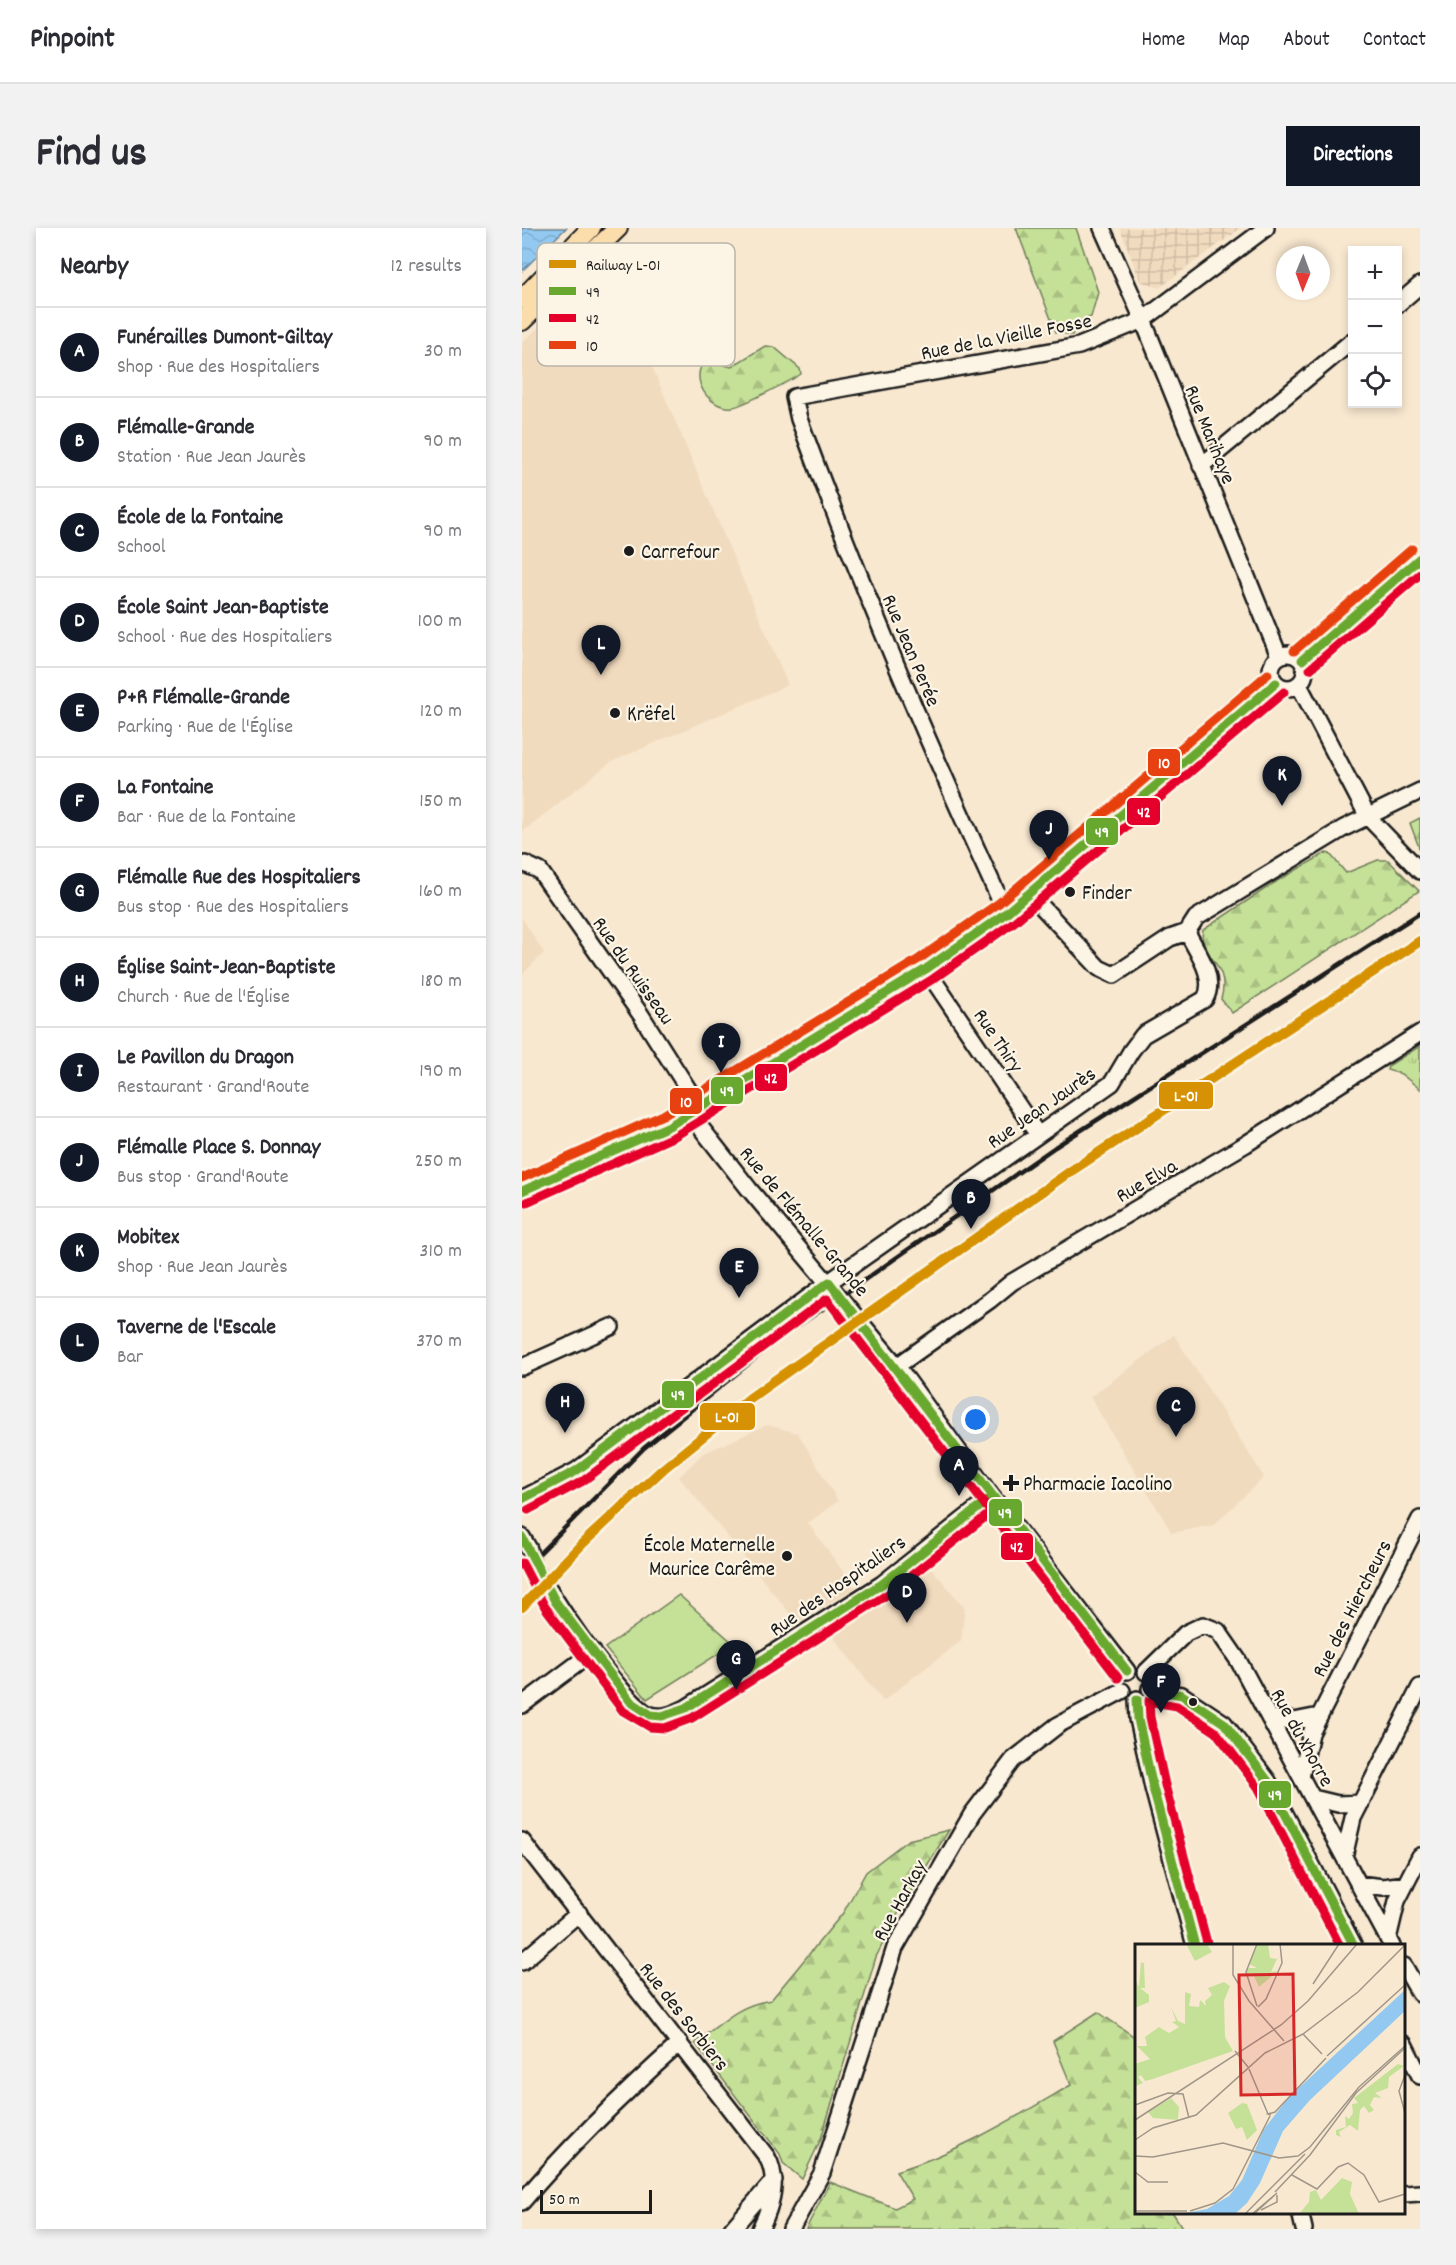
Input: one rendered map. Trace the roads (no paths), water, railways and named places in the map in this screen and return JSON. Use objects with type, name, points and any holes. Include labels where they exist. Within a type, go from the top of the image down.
[{"type":"main road","points":[[576,243],[591,228]]},
{"type":"main road","points":[[603,243],[618,228]]},
{"type":"main road","points":[[522,299],[537,284]]},
{"type":"main road","points":[[522,321],[537,306]]},
{"type":"street","name":"Rue Marihaye","points":[[1102,228],[1143,320],[1279,656]]},
{"type":"street","name":"Rue de la Vieille Fosse","points":[[794,397],[1079,346],[1143,320],[1266,228]]},
{"type":"street","points":[[1402,301],[1420,285]]},
{"type":"street","points":[[1201,466],[1348,345]]},
{"type":"street","name":"Rue Jean Perée","points":[[794,397],[799,419],[868,598],[943,776],[1006,913]]},
{"type":"street","points":[[1302,660],[1420,558]]},
{"type":"street","points":[[1287,653],[1296,655],[1302,660],[1306,669],[1305,677],[1299,685],[1292,688],[1276,683],[1271,674],[1272,664],[1279,656],[1287,653]]},
{"type":"street","points":[[522,1191],[695,1111],[926,969],[1030,894],[1276,683]]},
{"type":"street","points":[[1299,685],[1368,817],[1420,871]]},
{"type":"street","points":[[1030,894],[1099,968],[1114,975],[1170,938],[1187,932],[1196,918],[1344,828],[1420,791]]},
{"type":"street","name":"Rue du Ruisseau","points":[[525,864],[540,871],[641,1015],[695,1111]]},
{"type":"street","name":"Rue Jean Jaurès","points":[[522,1500],[576,1471],[829,1282],[1113,1083],[1143,1035],[1205,999],[1210,989],[1210,980],[1187,932]]},
{"type":"street","name":"Rue Thiry","points":[[926,969],[1038,1135]]},
{"type":"street","name":"Rue Elva","points":[[897,1366],[1020,1277],[1255,1139],[1420,1033]]},
{"type":"street","name":"Rue de Flémalle-Grande","points":[[695,1111],[748,1189],[829,1282],[897,1366],[992,1497],[1127,1671]]},
{"type":"street","points":[[522,1367],[611,1327]]},
{"type":"street","name":"Rue des Hospitaliers","points":[[549,1589],[631,1702],[651,1715],[671,1714],[686,1708],[882,1584],[992,1497]]},
{"type":"street","name":"Rue des Hiercheurs","points":[[1301,1777],[1307,1744],[1319,1716],[1420,1519]]},
{"type":"street","name":"Rue du Xhorre","points":[[1146,1672],[1186,1633],[1203,1625],[1218,1631],[1230,1646],[1390,1942]]},
{"type":"street","points":[[522,1705],[593,1652]]},
{"type":"street","points":[[1137,1668],[1146,1672],[1151,1681],[1150,1689],[1145,1696],[1137,1699],[1128,1697],[1122,1691],[1121,1680],[1127,1671],[1137,1668]]},
{"type":"street","points":[[1344,1857],[1350,1828],[1361,1803],[1420,1687]]},
{"type":"street","points":[[1150,1689],[1182,1695],[1224,1723],[1268,1781],[1353,1944]]},
{"type":"street","name":"Rue Harkay","points":[[791,2229],[822,2173],[895,1948],[972,1814],[1013,1760],[1058,1725],[1122,1691]]},
{"type":"street","points":[[1137,1699],[1138,1719],[1153,1788],[1194,1944]]},
{"type":"street","points":[[1269,1718],[1294,1720],[1319,1716]]},
{"type":"street","points":[[1313,1798],[1332,1804],[1361,1803]]},
{"type":"street","name":"Rue des Sorbiers","points":[[522,1841],[767,2157],[774,2180]]},
{"type":"street","points":[[1390,1942],[1394,1911],[1420,1856]]},
{"type":"street","points":[[1358,1884],[1383,1887],[1406,1884]]},
{"type":"street","points":[[522,1962],[579,1913]]},
{"type":"street","points":[[1405,1966],[1420,1967]]},
{"type":"street","points":[[1405,1968],[1420,1994]]},
{"type":"street","points":[[522,2202],[604,2112],[680,2043]]},
{"type":"street","points":[[1405,2046],[1420,2076]]},
{"type":"street","points":[[732,2229],[774,2180]]},
{"type":"street","points":[[760,2229],[772,2200],[774,2180]]},
{"type":"street","points":[[1405,2194],[1420,2193]]},
{"type":"street","points":[[1300,2214],[1304,2229]]},
{"type":"water","points":[[522,228],[566,228],[551,243],[537,243],[537,256],[522,271]]},
{"type":"tunnel","points":[[529,1549],[549,1589]]},
{"type":"railway","points":[[522,1571],[644,1448],[777,1341],[1055,1147],[1420,913]]},
{"type":"rail line","name":"L-01","points":[[522,1607],[583,1543],[663,1469],[750,1398],[1068,1173],[1420,941]]},
{"type":"place","name":"Carrefour","points":[[629,551]]},
{"type":"place","name":"Taverne de l'Escale","points":[[601,675]]},
{"type":"place","name":"Krëfel","points":[[615,713]]},
{"type":"place","name":"Mobitex","points":[[1282,806]]},
{"type":"place","name":"Flémalle Place S. Donnay","points":[[1049,860]]},
{"type":"place","name":"Finder","points":[[1070,892]]},
{"type":"place","name":"Le Pavillon du Dragon","points":[[721,1073]]},
{"type":"place","name":"Flémalle-Grande","points":[[971,1229]]},
{"type":"place","name":"P+R Flémalle-Grande","points":[[739,1298]]},
{"type":"place","name":"Église Saint-Jean-Baptiste","points":[[565,1433]]},
{"type":"place","name":"École de la Fontaine","points":[[1176,1437]]},
{"type":"place","name":"Pharmacie Iacolino","points":[[1011,1483]]},
{"type":"place","name":"Funérailles Dumont-Giltay","points":[[959,1496]]},
{"type":"place","name":"École Maternelle Maurice Carême","points":[[787,1556]]},
{"type":"place","name":"École Saint Jean-Baptiste","points":[[907,1623]]},
{"type":"place","name":"Flémalle Rue des Hospitaliers","points":[[736,1690]]},
{"type":"place","name":"La Fontaine","points":[[1161,1713]]}]
